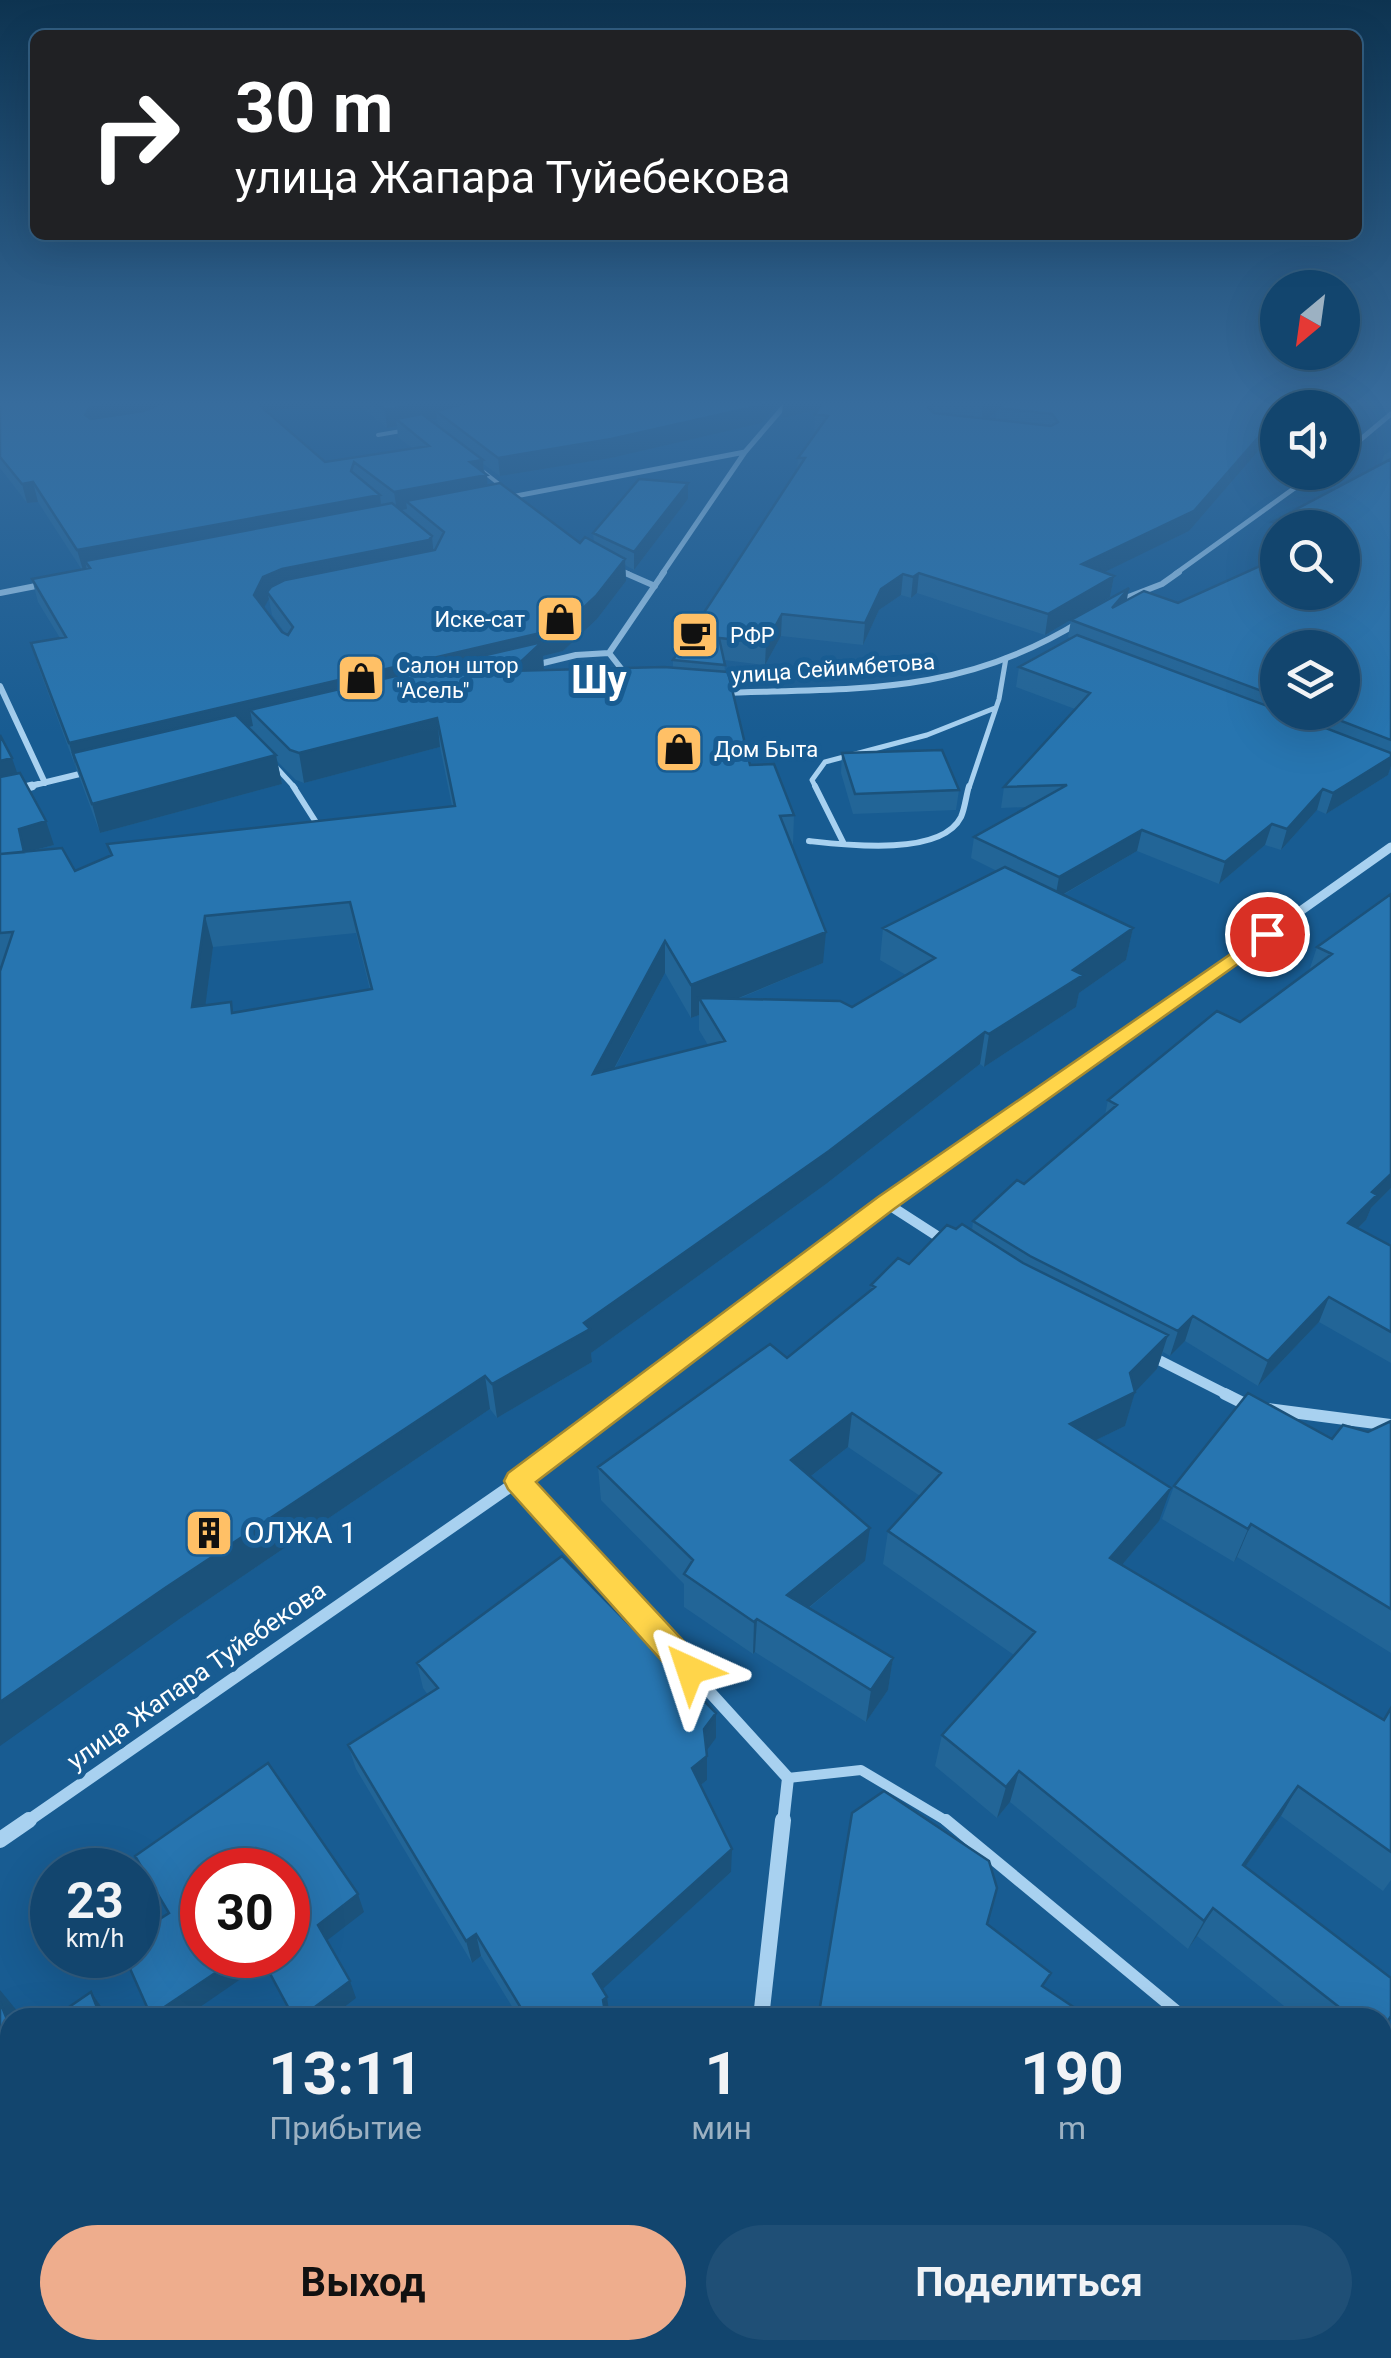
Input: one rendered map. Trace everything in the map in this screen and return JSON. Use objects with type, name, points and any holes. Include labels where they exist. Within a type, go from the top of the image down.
[{"type":"street","points":[[609,654],[703,513]]},
{"type":"street","points":[[1105,606],[1162,584],[1260,513]]},
{"type":"street","points":[[600,562],[655,586]]},
{"type":"street","points":[[0,593],[63,581]]},
{"type":"street","name":"улица Сейимбетова","points":[[718,694],[924,681],[972,673],[1053,638],[1092,614]]},
{"type":"street","points":[[1053,638],[1071,646]]},
{"type":"street","points":[[521,668],[576,655],[609,654]]},
{"type":"street","points":[[609,654],[628,678],[640,682]]},
{"type":"street","points":[[0,686],[45,783]]},
{"type":"street","points":[[0,794],[99,770]]},
{"type":"street","name":"улица Жапара Туйебекова","points":[[0,1840],[518,1481],[886,1203],[1391,847]]},
{"type":"street","points":[[886,1203],[953,1246]]},
{"type":"street","points":[[1144,1352],[1250,1407],[1391,1425]]},
{"type":"street","points":[[518,1481],[788,1778],[762,2008]]},
{"type":"lane","points":[[808,840],[867,848],[932,840],[960,820],[968,781],[1005,682],[1006,658]]},
{"type":"lane","points":[[844,844],[812,780],[825,762],[927,735],[995,708]]},
{"type":"lane","points":[[267,759],[291,782],[327,838]]},
{"type":"lane","points":[[788,1778],[861,1770],[952,1824],[1173,2008]]},
{"type":"building","points":[[53,513],[281,513],[77,550]]},
{"type":"building","points":[[339,513],[404,513],[432,536],[429,540],[282,569],[263,577],[254,595],[288,635],[293,627],[267,592],[271,587],[285,580],[435,550],[444,532],[421,513],[540,513],[580,543],[585,537],[625,559],[596,596],[562,628],[69,743],[31,643],[66,637],[32,579],[90,568],[85,561]]},
{"type":"building","points":[[610,513],[664,513],[634,552],[593,533]]},
{"type":"building","points":[[769,513],[1190,513],[1082,564],[1114,576],[1048,614],[919,573],[913,577],[903,574],[881,589],[865,623],[782,614],[766,643],[719,638],[725,665],[673,660]]},
{"type":"building","points":[[1360,513],[1391,513],[1391,740],[1360,728],[1360,630],[1260,630],[1260,690],[1071,620],[1129,588],[1112,608],[1144,591],[1178,603],[1260,566],[1260,610],[1360,610]]},
{"type":"building","points":[[1077,635],[1260,703],[1260,730],[1331,730],[1391,753],[1391,757],[1333,793],[1323,789],[1287,829],[1272,824],[1225,862],[1142,830],[1059,877],[974,837],[1067,785],[1004,787],[1090,693],[1019,667]]},
{"type":"building","points":[[542,642],[511,671],[664,667],[728,672],[750,765],[774,764],[794,815],[780,816],[826,932],[691,985],[665,941],[593,1074],[725,1041],[699,998],[840,1001],[852,1007],[935,958],[883,928],[1005,867],[1133,928],[1073,970],[1083,975],[989,1034],[985,1032],[829,1151],[584,1323],[590,1329],[492,1384],[485,1376],[0,1702],[0,971],[13,932],[0,933],[0,854],[62,848],[75,871],[112,855],[107,844],[455,806],[437,718],[299,753],[290,750],[250,710]],"holes":[[[350,902],[372,989],[232,1013],[231,1002],[192,1007],[205,916]]]},
{"type":"building","points":[[236,715],[276,755],[92,804],[73,753]]},
{"type":"building","points":[[0,735],[12,758],[0,761]]},
{"type":"building","points":[[942,750],[959,790],[855,794],[842,753]]},
{"type":"building","points":[[20,773],[46,821],[19,829],[24,852],[0,854],[0,777]]},
{"type":"building","points":[[1391,894],[1391,1174],[1372,1192],[1377,1195],[1348,1223],[1391,1246],[1391,1332],[1329,1297],[1268,1361],[1193,1316],[1178,1331],[1030,1256],[973,1221],[1017,1180],[1024,1184],[1117,1105],[1108,1100],[1217,1011],[1240,1022],[1332,954],[1317,947]]},
{"type":"building","points":[[962,1224],[1023,1263],[1168,1335],[1130,1373],[1135,1392],[1070,1424],[1171,1488],[1110,1558],[1384,1720],[1391,1708],[1391,1852],[1298,1786],[1243,1865],[1391,1978],[1391,2008],[1340,2008],[1213,1908],[1204,1921],[1019,1771],[1006,1787],[942,1735],[1035,1632],[888,1531],[941,1473],[852,1413],[791,1460],[870,1528],[787,1595],[893,1658],[871,1690],[757,1619],[754,1622],[684,1574],[693,1560],[598,1467],[770,1344],[787,1358],[875,1287],[871,1285],[898,1258],[909,1264],[947,1225],[956,1229]]},
{"type":"building","points":[[1248,1393],[1332,1439],[1343,1425],[1368,1432],[1391,1421],[1391,1609],[1251,1524],[1248,1529],[1174,1486]]},
{"type":"building","points":[[562,1556],[716,1713],[704,1729],[707,1756],[692,1768],[732,1849],[593,1974],[607,1997],[603,2000],[604,2008],[521,2008],[476,1934],[466,1941],[348,1745],[438,1688],[417,1663]]},
{"type":"building","points":[[268,1763],[358,1894],[318,1925],[350,1981],[314,2008],[289,2008],[272,1978],[310,1978],[310,1848],[180,1848],[180,1978],[208,1978],[163,2008],[147,2008],[134,1978],[160,1978],[160,1919],[169,1913],[160,1898],[160,1848],[146,1848]]},
{"type":"building","points":[[884,1791],[989,1861],[997,1888],[987,1924],[1051,1973],[1042,1986],[1075,2008],[820,2008],[852,1813]]},
{"type":"building","points":[[91,1992],[97,2008],[68,2008]]},
{"type":"place","name":"Иске-сат","points":[[560,619]]},
{"type":"place","name":"РФР","points":[[695,635]]},
{"type":"place","name":"Салон штор \"Асель\"","points":[[361,678]]},
{"type":"place","name":"Дом Быта","points":[[679,749]]},
{"type":"place","name":"ОЛЖА 1","points":[[209,1533]]},
{"type":"district","name":"Шу","points":[[599,680]]},
{"type":"route","points":[[690,1670],[518,1481],[886,1203],[1267,934]]}]
